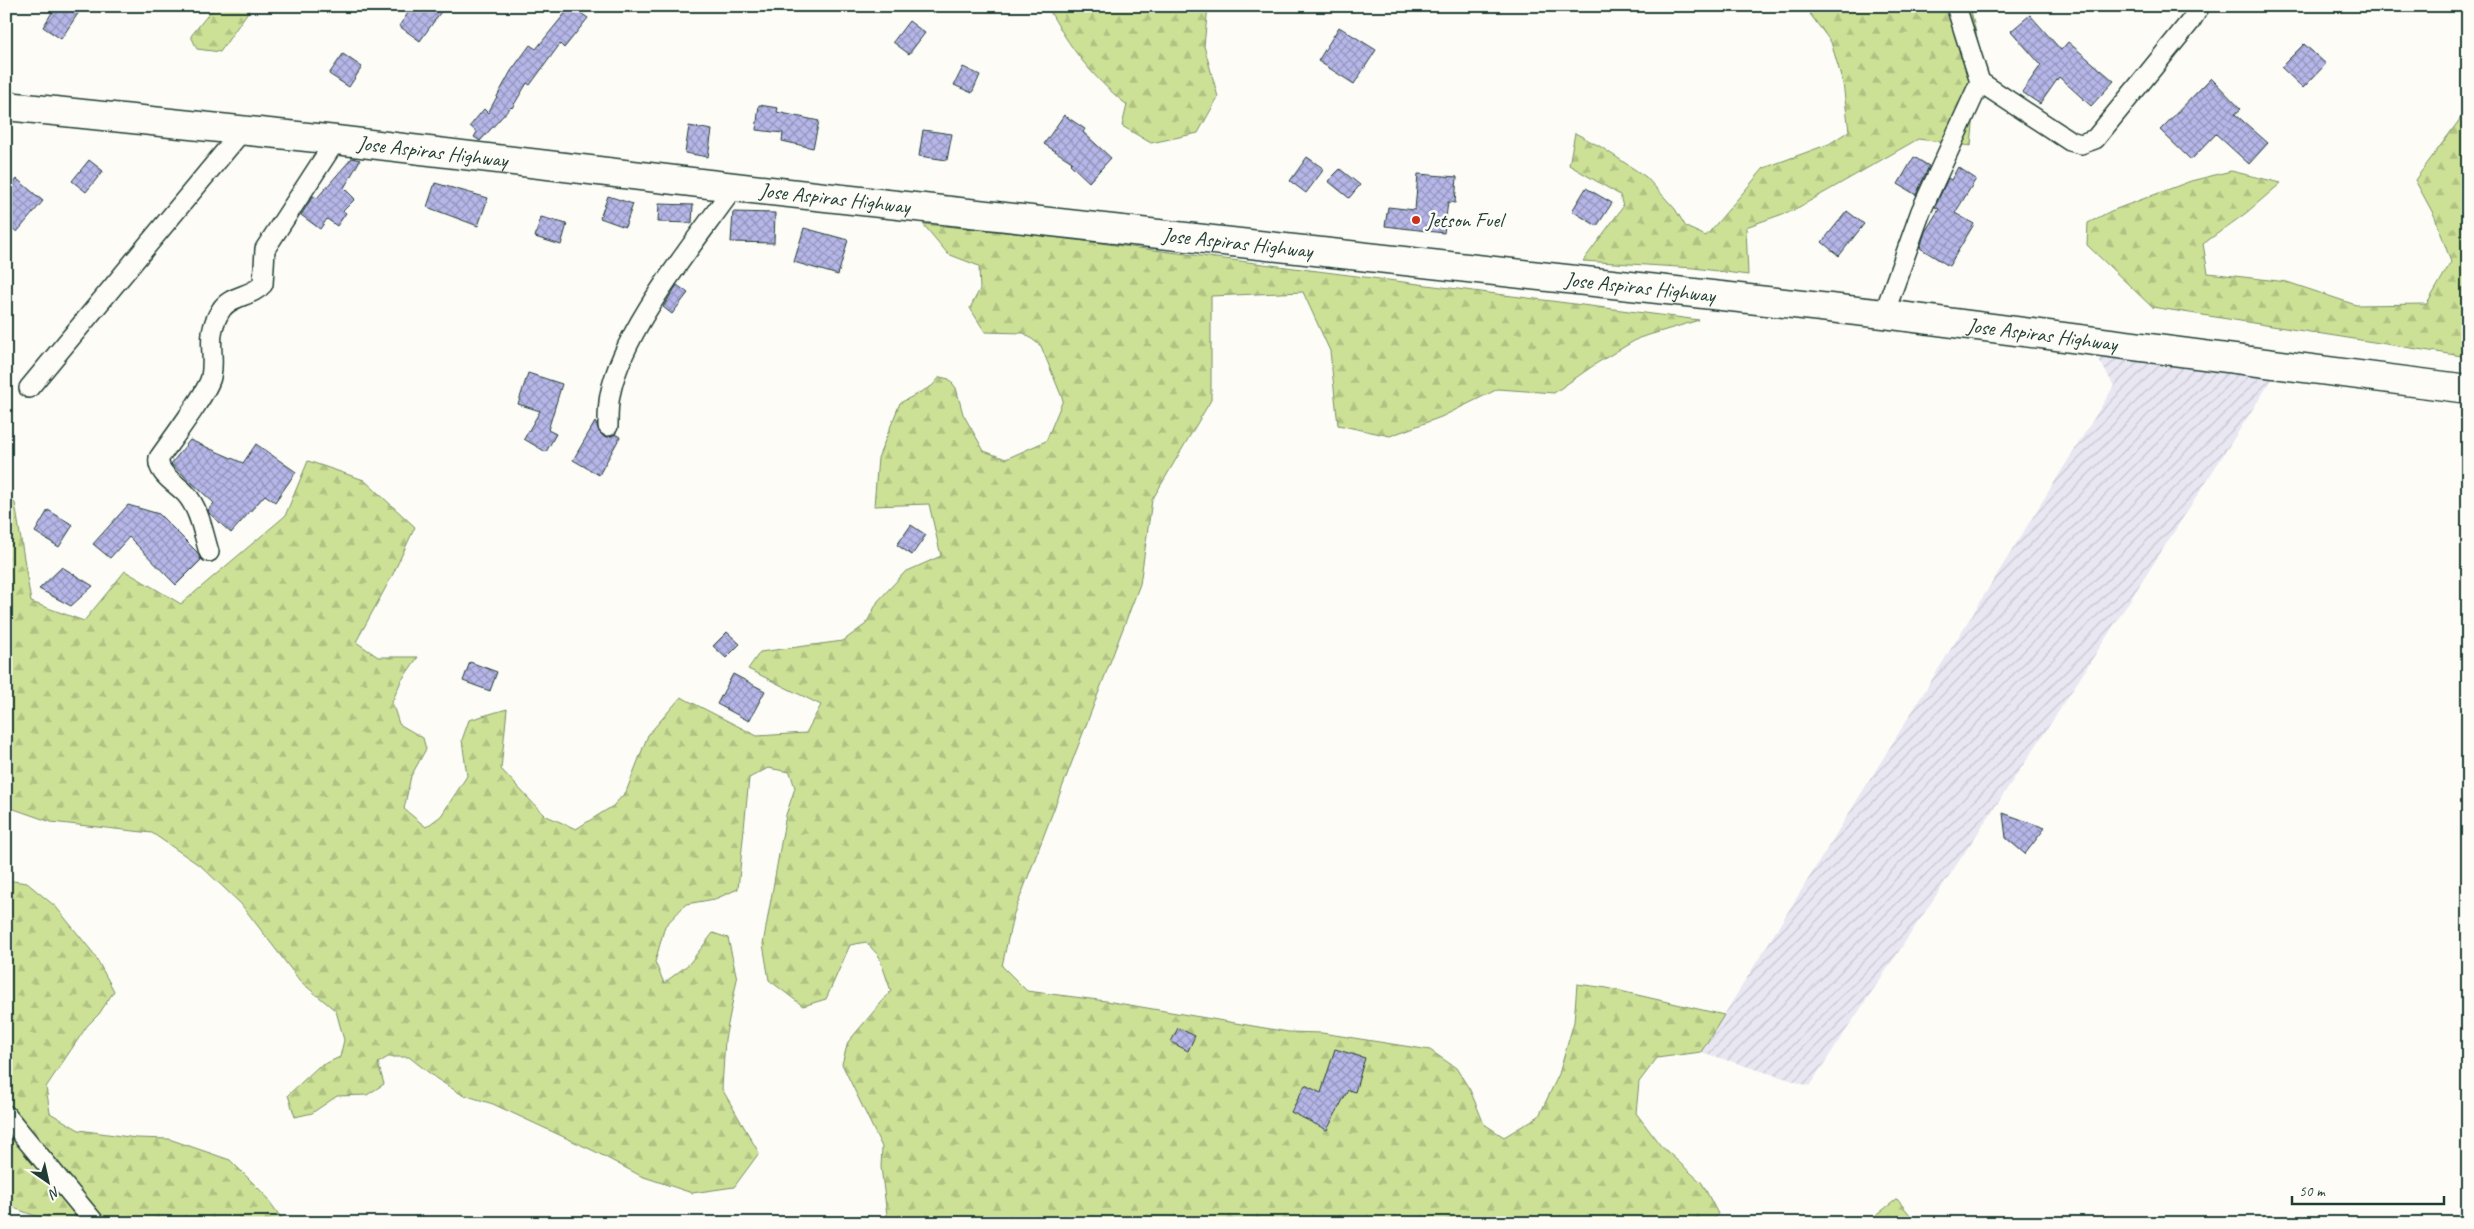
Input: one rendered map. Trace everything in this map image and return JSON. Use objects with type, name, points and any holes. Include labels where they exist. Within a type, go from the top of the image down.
[{"type":"main road","name":"Jose Aspiras Highway","points":[[6,106],[336,140],[734,187],[1884,314],[2468,389]]},
{"type":"street","points":[[1956,6],[1980,82],[2073,142],[2090,143],[2190,22],[2200,6]]},
{"type":"street","points":[[1884,314],[1921,211],[1980,82]]},
{"type":"street","points":[[29,388],[242,130]]},
{"type":"street","points":[[210,552],[194,505],[162,471],[159,466],[159,458],[210,381],[210,337],[220,312],[228,302],[256,290],[262,284],[265,249],[336,140]]},
{"type":"street","points":[[608,426],[610,395],[628,344],[659,294],[734,187]]},
{"type":"street","points":[[6,1115],[95,1223]]},
{"type":"shaded area","points":[[2097,356],[2274,376],[2055,717],[1809,1086],[1701,1052],[2114,386]]},
{"type":"green space","points":[[215,6],[252,6],[220,52],[197,49],[191,36]]},
{"type":"green space","points":[[1047,6],[1208,6],[1204,46],[1218,97],[1198,133],[1151,143],[1122,126],[1127,105],[1091,72],[1064,35]]},
{"type":"green space","points":[[1804,6],[1970,6],[1980,51],[1971,146],[1918,139],[1794,210],[1746,227],[1748,275],[1694,268],[1583,261],[1623,207],[1620,195],[1569,165],[1575,133],[1601,147],[1646,177],[1675,209],[1686,227],[1706,236],[1764,168],[1829,144],[1849,131],[1843,83],[1831,42]]},
{"type":"green space","points":[[2468,106],[2468,357],[2152,307],[2087,245],[2088,223],[2111,211],[2191,181],[2231,171],[2281,183],[2246,213],[2203,244],[2208,273],[2287,282],[2356,305],[2427,304],[2451,262],[2435,217],[2415,180]]},
{"type":"green space","points":[[923,224],[1045,236],[1699,320],[1639,338],[1597,363],[1554,393],[1498,389],[1441,417],[1390,436],[1338,425],[1330,351],[1303,292],[1211,296],[1211,400],[1152,500],[1140,584],[1013,916],[1002,966],[1027,991],[1106,1001],[1288,1032],[1322,1033],[1430,1050],[1456,1068],[1470,1090],[1484,1124],[1504,1137],[1539,1116],[1559,1074],[1574,1022],[1577,984],[1607,988],[1724,1015],[1701,1052],[1657,1058],[1639,1082],[1636,1113],[1660,1145],[1702,1183],[1718,1214],[1711,1223],[888,1223],[881,1167],[882,1147],[842,1064],[848,1042],[891,991],[879,956],[866,942],[850,945],[826,999],[803,1006],[769,980],[763,944],[786,815],[795,788],[790,772],[768,768],[749,778],[738,889],[715,899],[686,904],[665,926],[655,962],[664,983],[689,964],[713,933],[728,938],[737,979],[725,1039],[722,1089],[759,1153],[734,1187],[692,1193],[641,1176],[594,1151],[493,1104],[461,1094],[437,1079],[409,1057],[388,1057],[378,1063],[384,1084],[367,1095],[337,1096],[312,1113],[295,1117],[288,1095],[318,1067],[340,1057],[344,1040],[336,1011],[300,981],[241,904],[202,867],[152,833],[51,822],[11,808],[6,798],[6,498],[15,503],[31,602],[84,621],[125,571],[181,604],[285,516],[308,461],[364,480],[415,527],[392,576],[356,642],[378,657],[418,657],[401,681],[392,702],[399,724],[423,738],[426,749],[411,776],[404,809],[426,827],[441,816],[467,776],[462,740],[469,720],[507,709],[501,769],[544,815],[576,829],[613,806],[626,792],[648,735],[681,697],[757,736],[806,733],[821,705],[748,669],[760,652],[843,641],[866,624],[878,601],[905,572],[941,556],[929,504],[874,506],[878,458],[900,403],[932,386],[940,377],[949,379],[956,388],[963,414],[984,451],[1006,459],[1046,441],[1063,400],[1041,346],[1024,333],[985,332],[970,308],[980,289],[979,266],[948,254]]},
{"type":"green space","points":[[6,880],[27,883],[56,907],[94,954],[114,991],[99,1014],[87,1026],[46,1087],[50,1113],[79,1130],[136,1138],[169,1139],[230,1160],[264,1194],[282,1219],[292,1223],[54,1223],[6,1205]]},
{"type":"green space","points":[[1897,1199],[1911,1216],[1906,1223],[1866,1223]]},
{"type":"building","points":[[56,6],[83,6],[61,39],[43,27]]},
{"type":"building","points":[[413,6],[445,6],[420,41],[399,26]]},
{"type":"building","points":[[571,6],[588,18],[564,48],[560,44],[530,85],[527,83],[512,108],[480,141],[474,137],[477,132],[470,126],[484,109],[488,113],[511,71],[530,45],[536,49]]},
{"type":"building","points":[[2030,15],[2061,50],[2068,42],[2114,81],[2091,106],[2059,77],[2040,104],[2022,92],[2041,65],[2011,31]]},
{"type":"building","points":[[909,21],[925,33],[909,54],[893,42]]},
{"type":"building","points":[[1339,27],[1376,50],[1354,84],[1318,61]]},
{"type":"building","points":[[2304,44],[2326,64],[2303,88],[2281,67]]},
{"type":"building","points":[[343,54],[362,67],[349,87],[329,74]]},
{"type":"building","points":[[963,67],[980,75],[972,93],[954,85]]},
{"type":"building","points":[[2211,78],[2241,109],[2235,114],[2268,143],[2249,164],[2216,134],[2191,160],[2160,130]]},
{"type":"building","points":[[759,105],[778,108],[777,112],[819,121],[813,148],[782,141],[783,133],[756,130]]},
{"type":"building","points":[[1064,115],[1085,129],[1083,132],[1111,158],[1089,182],[1070,164],[1072,162],[1044,144]]},
{"type":"building","points":[[689,126],[712,130],[708,157],[685,153]]},
{"type":"building","points":[[923,130],[952,134],[947,160],[919,156]]},
{"type":"building","points":[[1307,157],[1324,169],[1306,193],[1290,181]]},
{"type":"building","points":[[1914,157],[1929,166],[1916,195],[1898,184]]},
{"type":"building","points":[[352,158],[360,160],[344,188],[355,199],[343,211],[346,213],[337,226],[327,219],[320,229],[301,215],[313,196],[317,198]]},
{"type":"building","points":[[89,160],[103,171],[86,192],[72,181]]},
{"type":"building","points":[[1958,167],[1976,179],[1955,213],[1974,224],[1949,266],[1920,248],[1925,232],[1939,209],[1935,207],[1948,178],[1951,180]]},
{"type":"building","points":[[1340,169],[1360,185],[1349,198],[1328,181]]},
{"type":"building","points":[[1418,174],[1457,177],[1455,203],[1448,202],[1444,233],[1385,226],[1388,207],[1415,210]]},
{"type":"building","points":[[17,179],[43,201],[17,232],[6,223],[6,192]]},
{"type":"building","points":[[435,183],[488,198],[478,226],[427,207]]},
{"type":"building","points":[[1586,188],[1612,203],[1597,226],[1572,211]]},
{"type":"building","points":[[608,196],[633,204],[625,227],[600,218]]},
{"type":"building","points":[[659,204],[693,205],[692,223],[658,222]]},
{"type":"building","points":[[1847,211],[1864,224],[1839,256],[1822,242]]},
{"type":"building","points":[[733,212],[775,213],[774,243],[731,242]]},
{"type":"building","points":[[541,217],[567,224],[561,245],[535,237]]},
{"type":"building","points":[[804,228],[848,240],[838,275],[794,262]]},
{"type":"building","points":[[677,285],[688,293],[672,314],[663,307]]},
{"type":"building","points":[[528,373],[562,384],[548,430],[556,434],[546,452],[524,439],[540,411],[518,404]]},
{"type":"building","points":[[595,422],[603,436],[608,437],[615,434],[620,437],[599,475],[573,460]]},
{"type":"building","points":[[190,440],[243,463],[256,444],[296,472],[275,502],[265,495],[231,533],[209,513],[208,510],[214,503],[171,464]]},
{"type":"building","points":[[128,505],[159,514],[197,552],[201,560],[176,585],[129,537],[110,558],[93,544]]},
{"type":"building","points":[[48,510],[73,525],[59,547],[35,532]]},
{"type":"building","points":[[911,525],[926,535],[912,555],[897,545]]},
{"type":"building","points":[[62,567],[93,586],[71,606],[39,589]]},
{"type":"building","points":[[727,632],[740,644],[726,658],[713,646]]},
{"type":"building","points":[[470,662],[497,672],[490,691],[463,681]]},
{"type":"building","points":[[733,674],[765,691],[749,721],[717,704]]},
{"type":"building","points":[[2003,813],[2045,828],[2025,854],[2006,838]]},
{"type":"building","points":[[1178,1028],[1195,1036],[1188,1051],[1171,1042]]},
{"type":"building","points":[[1335,1049],[1365,1058],[1355,1092],[1348,1090],[1327,1130],[1291,1112],[1305,1085],[1321,1093]]},
{"type":"place","name":"Jetson Fuel","points":[[1416,220]]}]
